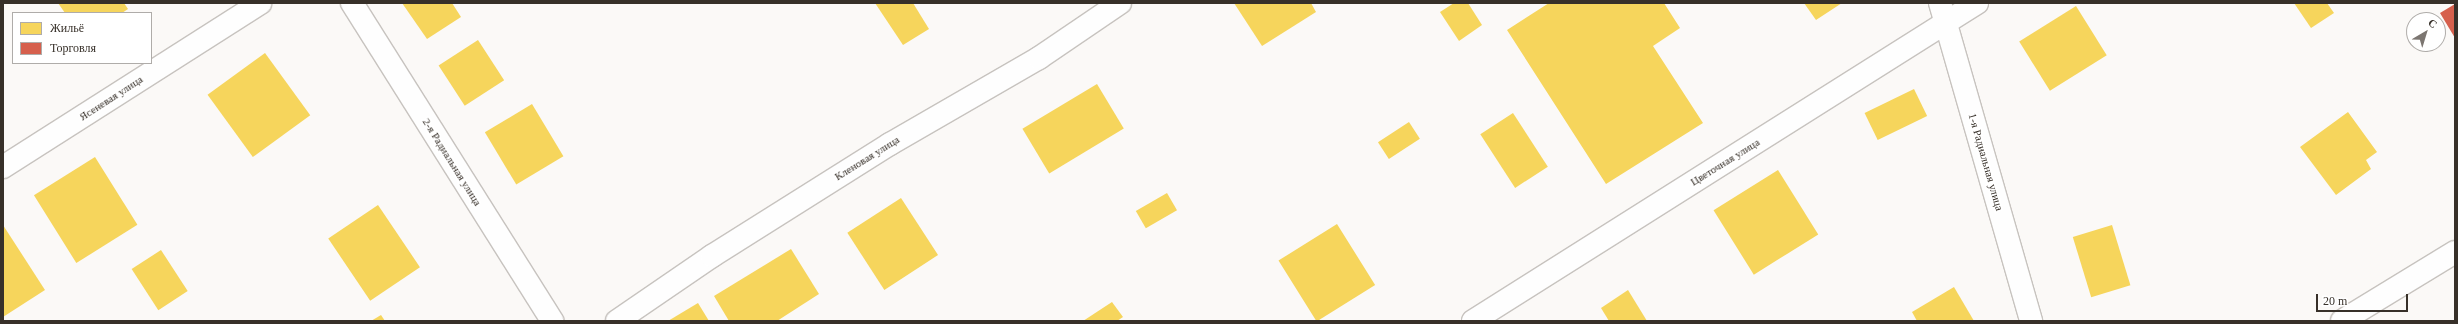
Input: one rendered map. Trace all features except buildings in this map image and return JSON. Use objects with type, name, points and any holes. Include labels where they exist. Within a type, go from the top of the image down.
[{"type":"street","name":"Ясеневая улица","points":[[3,167],[260,3]]},
{"type":"street","name":"2-я Радиальная улица","points":[[352,3],[552,321]]},
{"type":"street","name":"Кленовая улица","points":[[617,321],[718,252],[890,144],[1039,58],[1120,3]]},
{"type":"street","name":"1-я Радиальная улица","points":[[1940,3],[2031,321]]},
{"type":"street","name":"Цветочная улица","points":[[1472,321],[1977,3]]},
{"type":"street","points":[[2342,321],[2455,252]]}]
